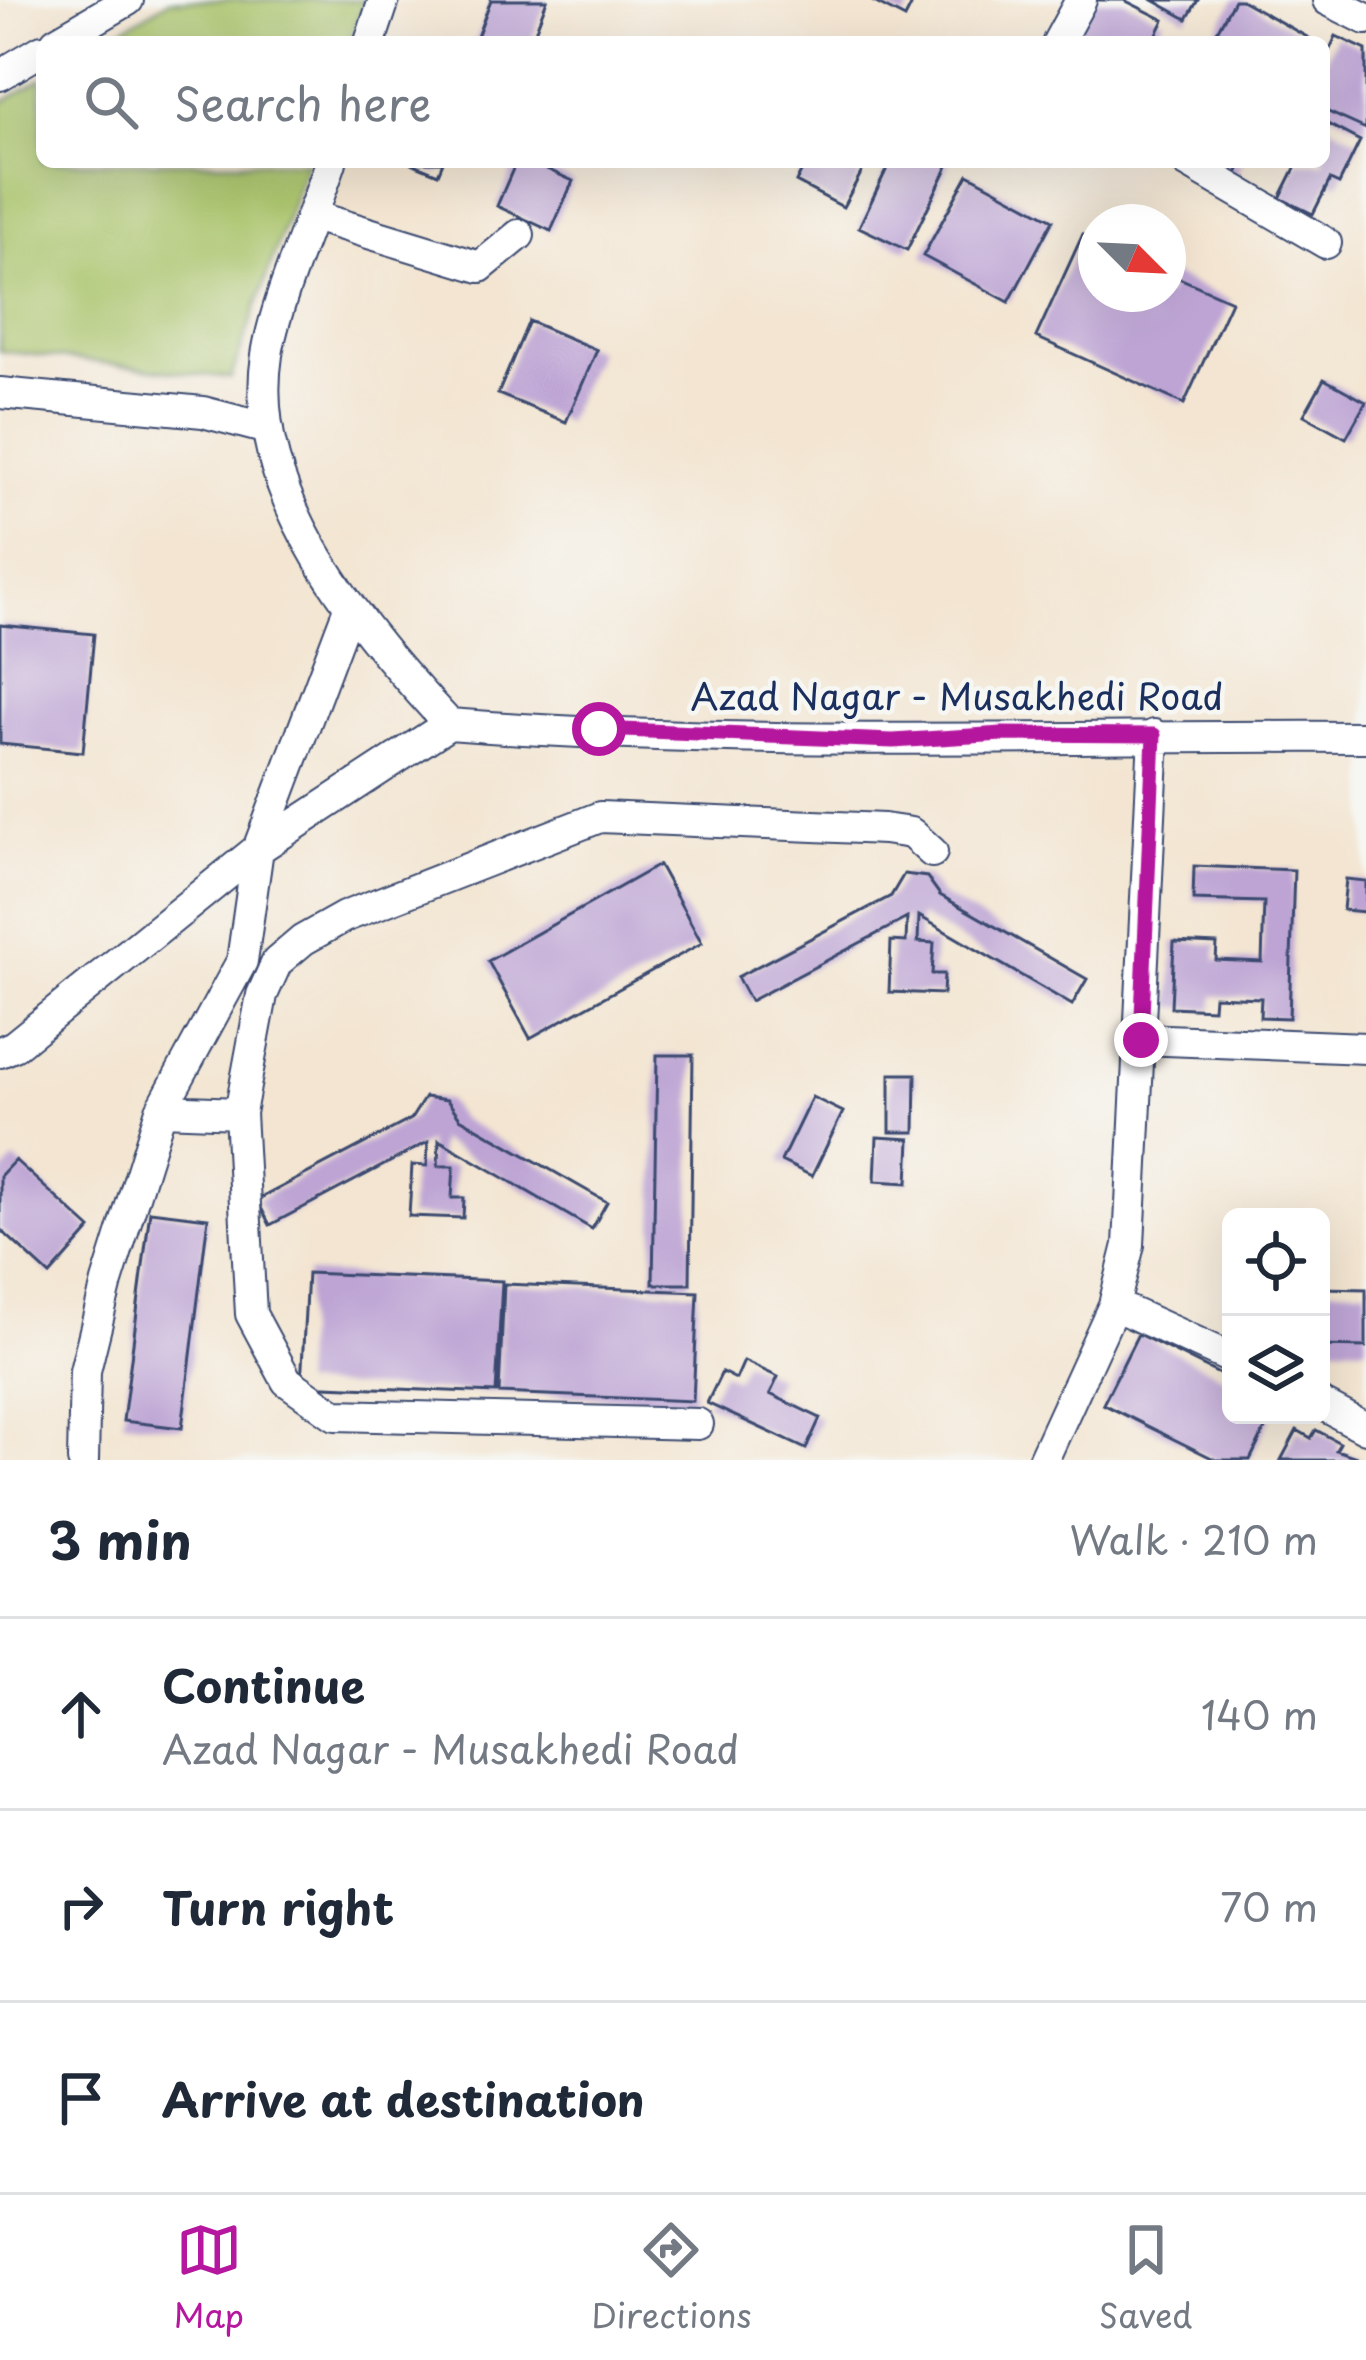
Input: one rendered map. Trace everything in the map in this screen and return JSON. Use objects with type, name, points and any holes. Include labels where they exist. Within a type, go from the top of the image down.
[{"type":"street","points":[[66,36],[128,0]]},
{"type":"street","points":[[372,36],[384,0]]},
{"type":"street","points":[[1061,36],[1081,0]]},
{"type":"street","points":[[1328,0],[1366,19]]},
{"type":"street","points":[[0,75],[36,54]]},
{"type":"street","points":[[0,1052],[14,1046],[258,849],[449,724],[364,631],[349,608],[298,521],[268,429],[267,355],[329,168]]},
{"type":"street","points":[[1197,168],[1326,243]]},
{"type":"street","points":[[313,216],[480,267],[519,235]]},
{"type":"street","points":[[0,393],[203,412],[268,429]]},
{"type":"street","points":[[83,1460],[85,1371],[106,1282],[161,1110],[242,961],[258,849],[349,608]]},
{"type":"street","name":"Azad Nagar - Musakhedi Road","points":[[449,724],[893,741],[1002,734],[1366,737]]},
{"type":"street","points":[[1042,1460],[1114,1305],[1129,1245],[1154,735]]},
{"type":"street","points":[[698,1424],[335,1415],[287,1382],[251,1314],[240,1113],[262,995],[275,968],[303,940],[344,917],[600,817],[911,832],[932,852]]},
{"type":"street","points":[[242,961],[275,968]]},
{"type":"street","points":[[1141,1040],[1366,1048]]},
{"type":"street","points":[[161,1110],[240,1113]]},
{"type":"street","points":[[1114,1305],[1222,1354]]},
{"type":"green space","points":[[170,0],[364,0],[351,36],[111,36]]},
{"type":"green space","points":[[36,82],[36,168],[305,168],[231,378],[0,351],[0,104]]},
{"type":"building","points":[[491,0],[547,0],[533,36],[477,36]]},
{"type":"building","points":[[870,0],[914,0],[905,18]]},
{"type":"building","points":[[1090,0],[1124,0],[1164,20],[1156,36],[1072,36]]},
{"type":"building","points":[[1153,0],[1198,0],[1187,19]]},
{"type":"building","points":[[1234,0],[1241,0],[1305,36],[1221,36],[1216,33]]},
{"type":"building","points":[[1336,36],[1366,50],[1366,129],[1330,113],[1330,49]]},
{"type":"building","points":[[1330,125],[1360,141],[1339,184],[1330,180],[1313,214],[1280,198],[1295,168],[1330,168]]},
{"type":"building","points":[[513,168],[544,168],[573,181],[551,231],[497,206]]},
{"type":"building","points":[[803,168],[864,168],[843,207],[796,182]]},
{"type":"building","points":[[887,168],[947,168],[907,250],[859,227]]},
{"type":"building","points":[[1216,168],[1240,168],[1235,177]]},
{"type":"building","points":[[968,174],[1053,220],[1009,302],[923,256]]},
{"type":"building","points":[[1078,245],[1078,312],[1186,312],[1186,281],[1231,301],[1184,404],[1036,337]]},
{"type":"building","points":[[529,321],[597,350],[566,422],[498,394]]},
{"type":"building","points":[[1324,379],[1366,402],[1346,438],[1304,415]]},
{"type":"building","points":[[0,625],[94,634],[83,752],[0,744]]},
{"type":"building","points":[[659,865],[702,943],[530,1038],[488,961]]},
{"type":"building","points":[[1194,866],[1294,870],[1289,1018],[1260,1017],[1261,998],[1214,996],[1213,1009],[1171,1007],[1174,942],[1217,944],[1216,960],[1262,962],[1264,902],[1193,900]]},
{"type":"building","points":[[904,874],[927,877],[940,895],[1087,979],[1072,1005],[919,916],[918,942],[934,943],[932,974],[944,974],[943,994],[889,992],[891,941],[906,942],[907,918],[750,1001],[737,977],[891,896]]},
{"type":"building","points":[[1346,879],[1366,881],[1366,912],[1343,910]]},
{"type":"building","points":[[657,1055],[693,1055],[690,1284],[653,1284]]},
{"type":"building","points":[[890,1074],[916,1074],[915,1132],[890,1132]]},
{"type":"building","points":[[425,1097],[447,1100],[460,1118],[607,1202],[592,1229],[439,1140],[438,1166],[454,1166],[452,1198],[464,1198],[463,1218],[409,1216],[412,1165],[427,1166],[428,1142],[270,1225],[257,1200],[411,1119]]},
{"type":"building","points":[[812,1097],[843,1112],[812,1176],[781,1161]]},
{"type":"building","points":[[877,1137],[910,1139],[908,1183],[875,1181]]},
{"type":"building","points":[[15,1160],[91,1229],[50,1275],[0,1229],[0,1176]]},
{"type":"building","points":[[150,1211],[208,1218],[182,1428],[123,1421]]},
{"type":"building","points":[[307,1273],[502,1281],[496,1393],[301,1385]]},
{"type":"building","points":[[504,1284],[698,1292],[693,1401],[499,1393]]},
{"type":"building","points":[[1330,1288],[1366,1289],[1366,1347],[1330,1346]]},
{"type":"building","points":[[1138,1334],[1222,1376],[1222,1424],[1268,1424],[1250,1460],[1216,1460],[1103,1404]]},
{"type":"building","points":[[744,1361],[778,1377],[770,1394],[820,1418],[806,1449],[707,1403],[722,1372],[736,1379]]},
{"type":"building","points":[[1297,1430],[1311,1438],[1316,1430],[1340,1443],[1336,1450],[1365,1460],[1281,1460]]},
{"type":"route","points":[[599,729],[893,741],[1002,734],[1154,735],[1141,1040]]}]
